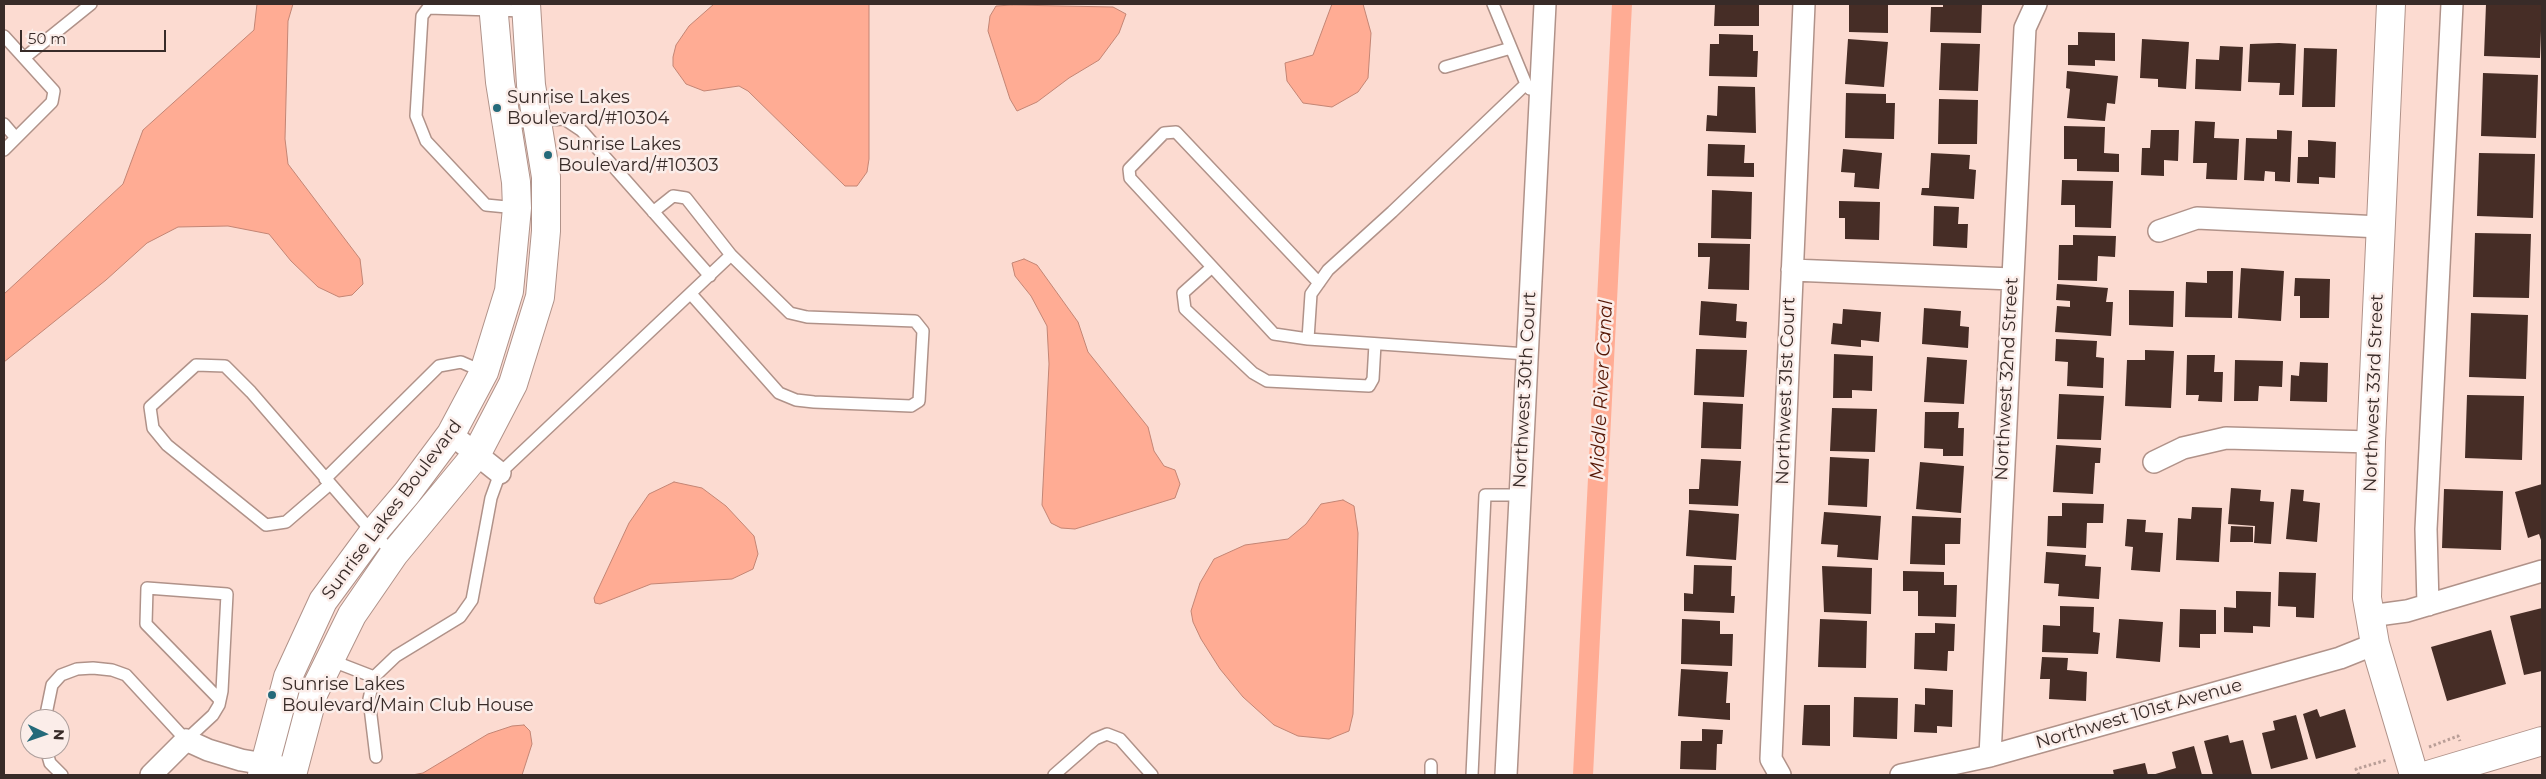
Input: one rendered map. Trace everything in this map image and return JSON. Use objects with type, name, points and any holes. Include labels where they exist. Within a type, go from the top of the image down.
[{"type":"street","name":"Northwest 30th Court","points":[[1506,775],[1527,354],[1533,91],[1545,4]]},
{"type":"street","name":"Northwest 31st Court","points":[[1780,775],[1771,758],[1804,4]]},
{"type":"street","name":"Northwest 32nd Street","points":[[1990,756],[2025,28],[2036,4]]},
{"type":"street","name":"Northwest 33rd Street","points":[[2391,4],[2371,442],[2367,598],[2375,644],[2414,775]]},
{"type":"street","points":[[2428,605],[2427,510],[2452,4]]},
{"type":"street","name":"Sunrise Lakes Boulevard","points":[[262,769],[288,677],[323,602],[373,532],[407,494],[451,434],[484,372],[509,291],[516,208],[516,182],[493,7]]},
{"type":"street","name":"Sunrise Lakes Boulevard","points":[[293,772],[314,692],[352,615],[394,554],[476,455],[513,384],[540,297],[546,231],[546,177],[531,85],[526,7]]},
{"type":"street","points":[[2159,231],[2197,218],[2380,227]]},
{"type":"street","points":[[1792,270],[2012,279]]},
{"type":"street","points":[[451,434],[500,473]]},
{"type":"street","points":[[2154,462],[2183,448],[2226,438],[2371,442]]},
{"type":"street","points":[[2370,616],[2428,605],[2542,571]]},
{"type":"street","name":"Northwest 101st Avenue","points":[[1902,775],[1990,756],[2340,658],[2375,644]]},
{"type":"street","points":[[151,775],[186,740],[262,769],[293,772]]},
{"type":"street","points":[[2428,775],[2542,741]]},
{"type":"lane","points":[[24,58],[91,4]]},
{"type":"lane","points":[[1308,339],[1311,294],[1328,270],[1392,212],[1533,91],[1511,48],[1493,4]]},
{"type":"lane","points":[[516,208],[486,205],[426,141],[416,116],[422,16],[428,8],[438,5],[526,7]]},
{"type":"lane","points":[[4,36],[54,91],[52,102],[4,150]]},
{"type":"lane","points":[[1445,68],[1511,48]]},
{"type":"lane","points":[[507,123],[564,118],[582,131],[710,276]]},
{"type":"lane","points":[[4,124],[16,138]]},
{"type":"lane","points":[[1319,282],[1176,132],[1164,133],[1129,169],[1130,178],[1274,334],[1308,339],[1527,354]]},
{"type":"lane","points":[[653,212],[673,196],[686,198],[731,255],[790,313],[808,317],[915,321],[923,331],[919,401],[911,406],[814,402],[796,400],[779,393],[691,294]]},
{"type":"lane","points":[[376,757],[369,699],[374,676],[396,656],[460,617],[472,600],[491,498],[500,473],[731,255]]},
{"type":"lane","points":[[1212,267],[1184,293],[1185,308],[1253,373],[1267,381],[1369,386],[1373,379],[1375,344]]},
{"type":"lane","points":[[394,554],[328,482],[251,392],[225,366],[196,365],[150,407],[153,428],[166,445],[266,525],[286,522],[328,482],[439,366],[460,362],[484,372]]},
{"type":"lane","points":[[1472,775],[1485,495],[1520,495]]},
{"type":"lane","points":[[47,709],[52,684],[61,675],[76,669],[112,670],[126,675],[186,740],[213,714],[220,700],[227,594],[148,588],[146,624],[220,700]]},
{"type":"lane","points":[[330,660],[374,676]]},
{"type":"lane","points":[[1054,775],[1095,740],[1107,734],[1120,739],[1152,775]]},
{"type":"lane","points":[[49,759],[50,763],[62,775]]},
{"type":"shaded area","points":[[257,4],[293,4],[288,21],[285,139],[288,164],[360,259],[363,284],[352,295],[339,297],[318,287],[291,261],[269,234],[228,226],[178,227],[147,243],[106,280],[4,362],[4,294],[123,184],[143,130],[254,30]]},
{"type":"shaded area","points":[[714,4],[869,4],[869,159],[867,172],[857,186],[845,186],[748,91],[739,86],[704,91],[686,84],[673,66],[676,45],[689,26]]},
{"type":"shaded area","points":[[1332,4],[1363,4],[1371,33],[1368,78],[1358,92],[1332,107],[1303,103],[1287,81],[1285,63],[1313,55]]},
{"type":"shaded area","points":[[996,6],[1113,7],[1126,14],[1119,33],[1099,60],[1069,78],[1037,102],[1017,111],[1010,99],[988,31],[990,16]]},
{"type":"shaded area","points":[[1024,259],[1037,265],[1078,322],[1088,352],[1148,427],[1154,451],[1164,466],[1175,470],[1180,484],[1175,498],[1075,529],[1061,528],[1051,523],[1042,505],[1049,364],[1047,326],[1031,296],[1015,276],[1012,263]]},
{"type":"shaded area","points":[[674,482],[702,488],[726,506],[754,536],[758,554],[753,569],[732,579],[651,584],[600,604],[595,603],[594,598],[629,523],[649,494]]},
{"type":"shaded area","points":[[1343,500],[1354,506],[1358,533],[1353,714],[1349,731],[1329,739],[1298,736],[1274,725],[1243,697],[1220,669],[1201,639],[1193,622],[1191,611],[1200,583],[1214,559],[1245,545],[1288,539],[1306,524],[1321,504]]},
{"type":"shaded area","points":[[524,725],[530,731],[532,744],[522,775],[412,775],[423,773],[488,734],[512,726]]},
{"type":"building","points":[[1715,4],[1759,4],[1759,26],[1714,26]]},
{"type":"building","points":[[1849,4],[1888,4],[1888,33],[1849,32]]},
{"type":"building","points":[[1943,4],[1982,4],[1981,33],[1930,32],[1931,7],[1943,7]]},
{"type":"building","points":[[2486,4],[2542,4],[2540,58],[2484,56]]},
{"type":"building","points":[[2078,32],[2115,33],[2115,61],[2095,60],[2095,66],[2068,65],[2068,45],[2078,45]]},
{"type":"building","points":[[1719,34],[1753,35],[1753,51],[1758,51],[1757,77],[1709,76],[1710,44],[1719,44]]},
{"type":"building","points":[[1848,39],[1888,42],[1884,87],[1845,84]]},
{"type":"building","points":[[2142,39],[2189,42],[2186,89],[2158,87],[2158,79],[2140,78]]},
{"type":"building","points":[[1941,43],[1980,44],[1978,91],[1939,90]]},
{"type":"building","points":[[2250,44],[2296,44],[2294,95],[2279,95],[2280,83],[2248,82]]},
{"type":"building","points":[[2220,46],[2243,47],[2241,91],[2195,89],[2196,59],[2219,60]]},
{"type":"building","points":[[2304,48],[2337,49],[2335,107],[2302,107]]},
{"type":"building","points":[[2067,71],[2118,76],[2115,104],[2107,103],[2105,121],[2067,118],[2070,89],[2066,88]]},
{"type":"building","points":[[2483,73],[2538,75],[2536,138],[2481,136]]},
{"type":"building","points":[[1718,86],[1755,87],[1756,133],[1706,131],[1707,115],[1717,116]]},
{"type":"building","points":[[1846,93],[1886,94],[1886,103],[1895,103],[1894,139],[1845,138]]},
{"type":"building","points":[[1939,99],[1978,100],[1977,144],[1938,144]]},
{"type":"building","points":[[2195,121],[2215,122],[2214,138],[2239,139],[2237,180],[2206,179],[2207,163],[2193,163]]},
{"type":"building","points":[[2064,126],[2105,127],[2104,153],[2119,154],[2119,172],[2077,171],[2077,159],[2064,159]]},
{"type":"building","points":[[2151,130],[2179,130],[2178,161],[2164,160],[2164,176],[2141,175],[2142,148],[2150,148]]},
{"type":"building","points":[[2277,130],[2292,131],[2290,182],[2275,181],[2275,172],[2265,171],[2264,181],[2244,180],[2246,138],[2277,139]]},
{"type":"building","points":[[2308,140],[2336,142],[2335,178],[2319,177],[2319,184],[2297,183],[2298,157],[2308,157]]},
{"type":"building","points":[[1708,144],[1745,145],[1744,163],[1754,163],[1754,177],[1707,176]]},
{"type":"building","points":[[1843,149],[1882,153],[1879,189],[1854,187],[1855,173],[1841,172]]},
{"type":"building","points":[[1931,153],[1970,155],[1969,169],[1976,170],[1974,199],[1921,195],[1922,188],[1929,188]]},
{"type":"building","points":[[2479,153],[2535,154],[2533,218],[2477,216]]},
{"type":"building","points":[[2062,180],[2113,181],[2111,228],[2075,227],[2075,205],[2061,205]]},
{"type":"building","points":[[1712,190],[1752,192],[1751,239],[1711,238]]},
{"type":"building","points":[[1839,201],[1880,202],[1879,240],[1845,239],[1845,218],[1839,218]]},
{"type":"building","points":[[1934,206],[1959,207],[1958,224],[1968,224],[1967,248],[1933,246]]},
{"type":"building","points":[[2475,233],[2531,234],[2529,298],[2473,297]]},
{"type":"building","points":[[2073,235],[2116,236],[2115,257],[2098,256],[2097,281],[2058,280],[2059,245],[2073,245]]},
{"type":"building","points":[[1698,243],[1750,244],[1749,290],[1708,289],[1710,257],[1698,257]]},
{"type":"building","points":[[2241,268],[2284,271],[2281,321],[2238,318]]},
{"type":"building","points":[[2207,271],[2233,271],[2232,318],[2185,317],[2186,282],[2207,283]]},
{"type":"building","points":[[2295,278],[2330,279],[2329,318],[2300,318],[2300,296],[2294,296]]},
{"type":"building","points":[[2057,284],[2108,288],[2106,302],[2113,302],[2111,336],[2055,332],[2057,306],[2070,307],[2070,301],[2056,300]]},
{"type":"building","points":[[2129,290],[2174,291],[2173,327],[2129,325]]},
{"type":"building","points":[[1701,301],[1737,304],[1736,321],[1747,322],[1746,338],[1699,335]]},
{"type":"building","points":[[1924,308],[1961,311],[1960,326],[1969,327],[1968,348],[1922,344]]},
{"type":"building","points":[[1843,309],[1881,312],[1879,342],[1861,340],[1861,347],[1831,344],[1833,323],[1842,324]]},
{"type":"building","points":[[2471,313],[2528,315],[2526,379],[2469,377]]},
{"type":"building","points":[[2056,339],[2097,341],[2096,357],[2104,358],[2103,388],[2067,386],[2068,362],[2055,361]]},
{"type":"building","points":[[1696,349],[1747,350],[1744,397],[1694,395]]},
{"type":"building","points":[[2145,350],[2174,351],[2171,408],[2125,406],[2127,360],[2145,360]]},
{"type":"building","points":[[1834,354],[1873,356],[1872,391],[1852,390],[1852,398],[1833,398]]},
{"type":"building","points":[[2187,355],[2215,355],[2214,372],[2223,372],[2222,402],[2198,401],[2199,395],[2186,395]]},
{"type":"building","points":[[1927,357],[1967,360],[1964,404],[1924,402]]},
{"type":"building","points":[[2235,360],[2283,361],[2282,387],[2259,386],[2258,401],[2234,401]]},
{"type":"building","points":[[2300,362],[2328,363],[2327,402],[2290,401],[2291,375],[2299,376]]},
{"type":"building","points":[[2059,394],[2104,396],[2101,440],[2057,439]]},
{"type":"building","points":[[2467,395],[2524,396],[2522,460],[2465,458]]},
{"type":"building","points":[[1703,402],[1743,404],[1741,449],[1701,448]]},
{"type":"building","points":[[1832,408],[1877,409],[1875,452],[1830,451]]},
{"type":"building","points":[[1925,412],[1959,412],[1958,428],[1964,428],[1963,456],[1943,456],[1943,449],[1924,448]]},
{"type":"building","points":[[2056,445],[2101,448],[2100,463],[2095,463],[2093,494],[2053,492]]},
{"type":"building","points":[[1830,457],[1869,459],[1867,507],[1828,505]]},
{"type":"building","points":[[1701,459],[1741,461],[1738,506],[1689,504],[1689,489],[1699,489]]},
{"type":"building","points":[[1920,462],[1964,466],[1961,513],[1916,509]]},
{"type":"building","points":[[2542,484],[2542,543],[2539,534],[2528,538],[2515,492]]},
{"type":"building","points":[[2231,488],[2261,490],[2260,501],[2274,502],[2271,544],[2254,543],[2255,526],[2228,524]]},
{"type":"building","points":[[2291,489],[2304,490],[2303,501],[2320,503],[2317,542],[2286,539]]},
{"type":"building","points":[[2444,489],[2503,491],[2501,550],[2442,548]]},
{"type":"building","points":[[2062,503],[2104,504],[2103,523],[2087,523],[2086,548],[2047,546],[2048,516],[2062,516]]},
{"type":"building","points":[[2192,507],[2222,508],[2219,562],[2176,560],[2178,518],[2191,519]]},
{"type":"building","points":[[1689,510],[1739,514],[1736,560],[1686,556]]},
{"type":"building","points":[[1824,512],[1881,516],[1878,560],[1837,557],[1838,545],[1821,544]]},
{"type":"building","points":[[1912,516],[1961,518],[1960,544],[1945,544],[1945,565],[1910,564]]},
{"type":"building","points":[[2127,519],[2146,520],[2145,532],[2163,533],[2160,572],[2131,570],[2133,547],[2125,546]]},
{"type":"building","points":[[2231,526],[2253,527],[2253,542],[2230,542]]},
{"type":"building","points":[[2046,552],[2086,555],[2085,566],[2101,567],[2099,599],[2058,596],[2059,584],[2044,583]]},
{"type":"building","points":[[1694,565],[1732,566],[1731,596],[1735,596],[1734,613],[1684,611],[1684,593],[1693,594]]},
{"type":"building","points":[[1822,566],[1872,568],[1871,614],[1824,612]]},
{"type":"building","points":[[1903,571],[1944,572],[1944,585],[1957,585],[1956,617],[1918,616],[1918,591],[1903,591]]},
{"type":"building","points":[[2279,572],[2316,573],[2314,618],[2296,617],[2296,607],[2278,606]]},
{"type":"building","points":[[2236,591],[2271,592],[2270,627],[2253,626],[2253,633],[2224,632],[2224,607],[2236,608]]},
{"type":"building","points":[[2060,606],[2094,607],[2093,632],[2100,633],[2098,654],[2042,652],[2043,625],[2060,626]]},
{"type":"building","points":[[2542,608],[2542,671],[2524,675],[2510,616]]},
{"type":"building","points":[[2180,609],[2216,610],[2216,634],[2200,634],[2200,648],[2179,647]]},
{"type":"building","points":[[1682,619],[1720,621],[1720,634],[1733,634],[1732,666],[1681,664]]},
{"type":"building","points":[[1820,619],[1867,621],[1866,668],[1818,667]]},
{"type":"building","points":[[2119,619],[2163,622],[2160,662],[2116,658]]},
{"type":"building","points":[[1935,623],[1955,624],[1954,651],[1948,651],[1947,671],[1914,669],[1915,633],[1935,633]]},
{"type":"building","points":[[2491,630],[2506,684],[2447,701],[2431,647]]},
{"type":"building","points":[[2042,657],[2068,658],[2067,670],[2087,672],[2086,701],[2049,699],[2050,679],[2040,679]]},
{"type":"building","points":[[1681,669],[1728,672],[1726,703],[1730,703],[1730,720],[1678,716]]},
{"type":"building","points":[[1925,688],[1953,690],[1952,727],[1937,726],[1937,733],[1914,732],[1915,704],[1925,705]]},
{"type":"building","points":[[1854,697],[1898,698],[1897,739],[1853,737]]},
{"type":"building","points":[[1804,705],[1830,705],[1830,746],[1802,745]]},
{"type":"building","points":[[2317,709],[2320,717],[2345,709],[2356,747],[2316,759],[2303,714]]},
{"type":"building","points":[[2296,715],[2308,759],[2271,769],[2262,733],[2275,730],[2273,721]]},
{"type":"building","points":[[1702,729],[1723,730],[1722,744],[1717,744],[1716,770],[1680,769],[1681,741],[1702,741]]},
{"type":"building","points":[[2228,735],[2230,743],[2243,740],[2252,775],[2213,775],[2204,741]]},
{"type":"building","points":[[2194,746],[2202,775],[2152,775],[2176,768],[2172,752]]},
{"type":"building","points":[[2145,763],[2148,775],[2114,775],[2113,770]]},
{"type":"waterway","name":"Middle River Canal","points":[[1583,775],[1622,4]]},
{"type":"place","name":"Sunrise Lakes Boulevard/#10304","points":[[497,108]]},
{"type":"place","name":"Sunrise Lakes Boulevard/#10303","points":[[548,155]]},
{"type":"place","name":"Sunrise Lakes Boulevard/Main Club House","points":[[272,695]]}]
